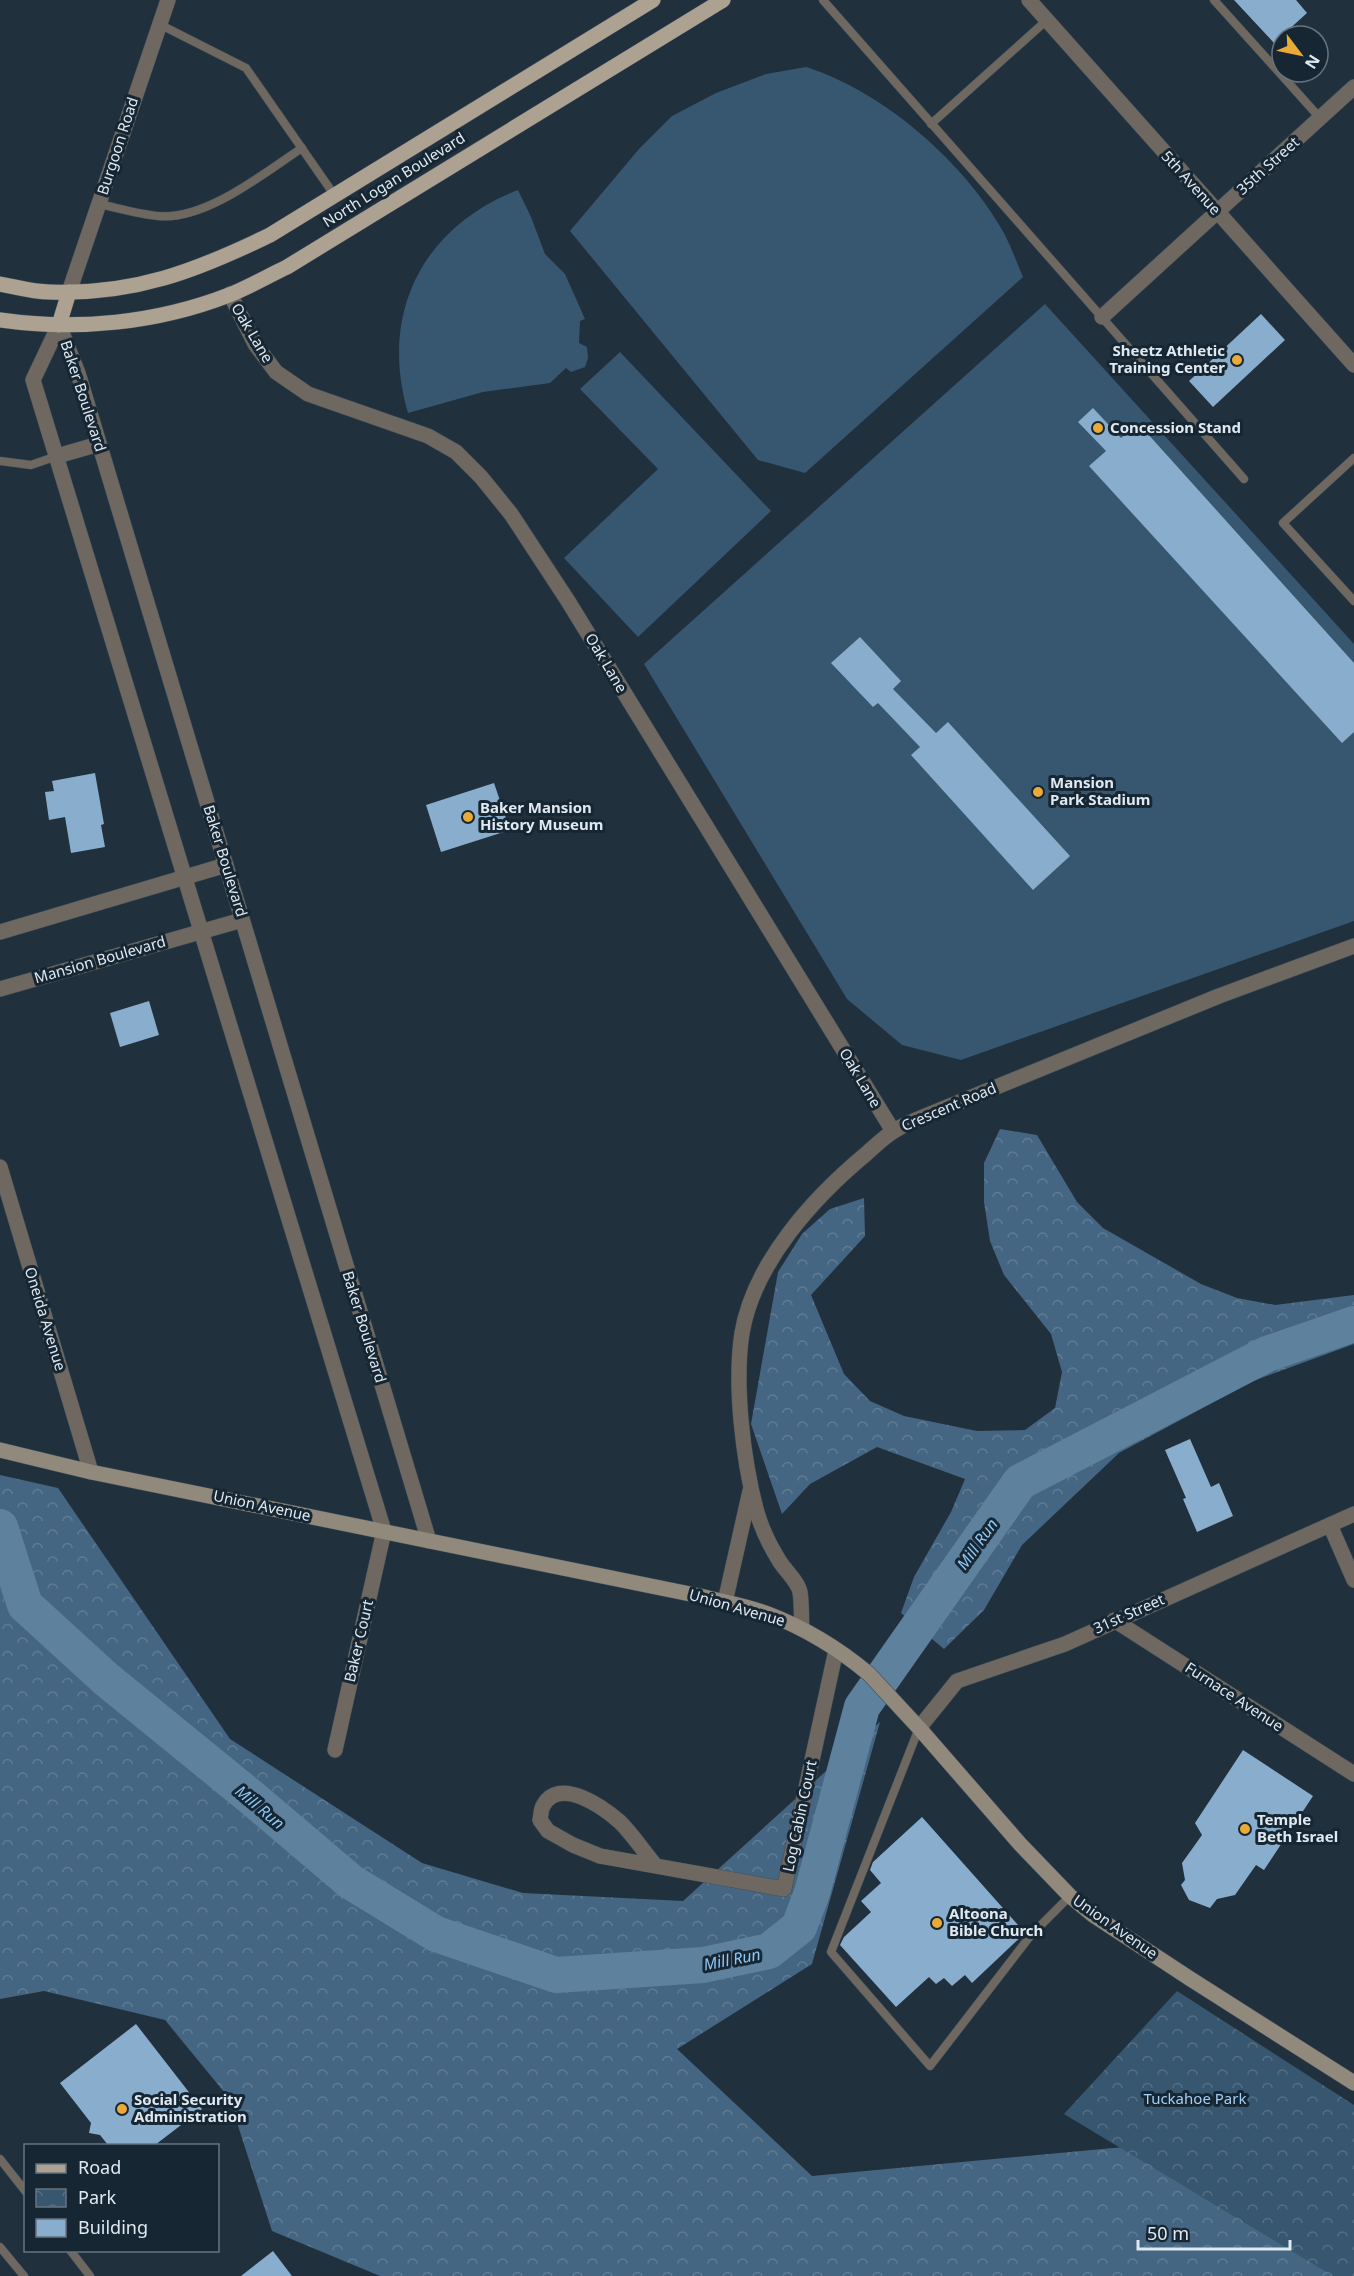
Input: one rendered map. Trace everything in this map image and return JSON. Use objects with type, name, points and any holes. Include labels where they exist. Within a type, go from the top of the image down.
[{"type":"main road","name":"North Logan Boulevard","points":[[0,284],[47,292],[114,290],[164,280],[215,262],[270,235],[653,0]]},
{"type":"main road","name":"North Logan Boulevard","points":[[0,320],[59,325],[104,323],[163,315],[230,294],[296,261],[723,0]]},
{"type":"main road","points":[[59,325],[69,292]]},
{"type":"main road","name":"Union Avenue","points":[[0,1450],[91,1472],[700,1596],[767,1614],[802,1629],[869,1674],[1020,1844],[1070,1896],[1093,1915],[1354,2083]]},
{"type":"street","name":"Burgoon Road","points":[[69,292],[168,0]]},
{"type":"street","name":"5th Avenue","points":[[1029,0],[1354,365]]},
{"type":"street","name":"35th Street","points":[[1102,317],[1354,87]]},
{"type":"street","name":"Oak Lane","points":[[230,294],[255,344],[276,372],[308,394],[428,436],[456,452],[481,477],[511,514],[568,601],[893,1131]]},
{"type":"street","name":"Baker Boulevard","points":[[59,325],[78,373],[429,1541]]},
{"type":"street","name":"Baker Boulevard","points":[[59,325],[33,380],[384,1531]]},
{"type":"street","points":[[57,456],[99,444]]},
{"type":"street","points":[[0,932],[226,865]]},
{"type":"street","name":"Mansion Boulevard","points":[[0,989],[242,920]]},
{"type":"street","name":"Crescent Road","points":[[802,1629],[800,1590],[763,1532],[751,1486],[741,1416],[739,1367],[742,1333],[750,1304],[763,1275],[783,1242],[807,1211],[836,1179],[893,1131],[922,1117],[1219,996],[1354,946]]},
{"type":"street","name":"Oneida Avenue","points":[[0,1167],[91,1472]]},
{"type":"street","name":"Crescent Road","points":[[725,1602],[751,1486]]},
{"type":"street","name":"31st Street","points":[[919,1728],[957,1681],[1065,1644],[1354,1514]]},
{"type":"street","points":[[1330,1525],[1354,1580]]},
{"type":"street","name":"Baker Court","points":[[335,1750],[384,1531]]},
{"type":"street","name":"Furnace Avenue","points":[[1114,1620],[1354,1774]]},
{"type":"street","name":"Log Cabin Court","points":[[656,1866],[620,1822],[591,1802],[570,1792],[555,1794],[543,1805],[540,1820],[548,1831],[600,1856],[784,1889],[836,1650]]},
{"type":"lane","points":[[823,0],[1244,479]]},
{"type":"lane","points":[[1214,0],[1320,118]]},
{"type":"lane","points":[[931,124],[1047,20]]},
{"type":"lane","points":[[159,24],[246,68],[335,196]]},
{"type":"lane","points":[[99,204],[159,217],[183,215],[215,203],[302,148]]},
{"type":"lane","points":[[0,461],[31,465],[57,456]]},
{"type":"lane","points":[[1354,458],[1283,523],[1354,601]]},
{"type":"lane","points":[[919,1728],[831,1952],[930,2066],[1031,1935],[1070,1896]]},
{"type":"lane","points":[[0,2159],[24,2189]]},
{"type":"lane","points":[[0,2247],[24,2276]]},
{"type":"lane","points":[[72,2252],[90,2276]]},
{"type":"green space","points":[[806,67],[835,78],[864,93],[920,133],[946,157],[989,208],[1005,235],[1023,277],[805,473],[758,460],[570,231],[639,149],[672,116],[716,93],[766,74]]},
{"type":"green space","points":[[518,190],[545,254],[565,274],[585,319],[580,321],[579,343],[587,347],[588,358],[585,367],[571,372],[566,368],[550,383],[483,392],[408,413],[400,377],[399,342],[405,309],[416,278],[433,251],[456,227],[485,206]]},
{"type":"green space","name":"Mansion Park Stadium","points":[[1045,304],[1354,644],[1354,921],[961,1060],[902,1045],[847,999],[644,664]]},
{"type":"green space","points":[[620,352],[771,511],[638,637],[564,558],[658,469],[580,389]]},
{"type":"green space","points":[[1000,1129],[1037,1135],[1077,1202],[1103,1228],[1201,1284],[1237,1298],[1275,1305],[1354,1295],[1354,1344],[1253,1381],[1119,1453],[1022,1545],[984,1610],[944,1649],[901,1613],[914,1577],[951,1512],[965,1479],[877,1447],[810,1484],[782,1514],[751,1424],[778,1272],[802,1234],[830,1209],[864,1198],[865,1236],[811,1295],[844,1374],[870,1401],[904,1416],[977,1431],[1025,1430],[1055,1408],[1062,1372],[1051,1334],[1004,1275],[990,1241],[984,1202],[984,1163]]},
{"type":"green space","points":[[0,1475],[58,1488],[230,1739],[422,1863],[523,1893],[683,1901],[880,1722],[812,1964],[677,2049],[812,2176],[1124,2147],[1354,2276],[380,2276],[272,2231],[229,2098],[165,2020],[44,1991],[0,1999]]},
{"type":"green space","name":"Tuckahoe Park","points":[[1177,1991],[1354,2105],[1354,2276],[1333,2276],[1064,2114]]},
{"type":"building","points":[[1234,0],[1296,0],[1307,13],[1295,24],[1270,24],[1270,39]]},
{"type":"building","name":"Sheetz Athletic Training Center","points":[[1261,314],[1285,340],[1213,407],[1189,381]]},
{"type":"building","points":[[1093,408],[1121,438],[1138,423],[1354,663],[1354,732],[1342,743],[1089,466],[1106,451],[1078,422]]},
{"type":"building","points":[[860,637],[901,681],[893,689],[936,733],[948,722],[1070,856],[1033,890],[911,755],[920,747],[878,703],[873,707],[831,663]]},
{"type":"building","points":[[95,773],[104,824],[101,825],[105,847],[71,853],[65,817],[49,820],[45,792],[54,791],[52,781]]},
{"type":"building","name":"Baker Mansion History Museum","points":[[494,783],[510,830],[441,852],[426,805]]},
{"type":"building","points":[[149,1001],[159,1035],[120,1047],[110,1013]]},
{"type":"building","points":[[1190,1439],[1211,1487],[1219,1483],[1233,1516],[1197,1532],[1183,1499],[1186,1498],[1165,1450]]},
{"type":"building","name":"Temple Beth Israel","points":[[1243,1750],[1313,1796],[1264,1870],[1256,1865],[1235,1895],[1217,1899],[1210,1908],[1189,1900],[1181,1885],[1185,1880],[1182,1863],[1202,1835],[1195,1823]]},
{"type":"building","name":"Altoona Bible Church","points":[[922,1817],[1025,1933],[972,1983],[965,1975],[952,1986],[944,1978],[936,1984],[929,1977],[896,2007],[840,1945],[844,1937],[871,1912],[861,1901],[881,1883],[870,1870],[873,1862]]},
{"type":"building","points":[[136,2024],[202,2109],[156,2144],[107,2144],[100,2135],[89,2133],[91,2123],[60,2083]]},
{"type":"building","points":[[273,2251],[292,2276],[241,2276]]},
{"type":"waterway","name":"Mill Run","points":[[0,1527],[25,1605],[106,1679],[351,1882],[436,1934],[556,1975],[703,1965],[769,1951],[799,1927],[812,1893],[862,1707],[1020,1482],[1267,1354],[1354,1324]]},
{"type":"place","name":"Sheetz Athletic Training Center","points":[[1237,360]]},
{"type":"place","name":"Concession Stand","points":[[1098,428]]},
{"type":"place","name":"Mansion Park Stadium","points":[[1038,792]]},
{"type":"place","name":"Baker Mansion History Museum","points":[[468,817]]},
{"type":"place","name":"Temple Beth Israel","points":[[1245,1829]]},
{"type":"place","name":"Altoona Bible Church","points":[[937,1923]]},
{"type":"place","name":"Social Security Administration","points":[[122,2109]]}]
